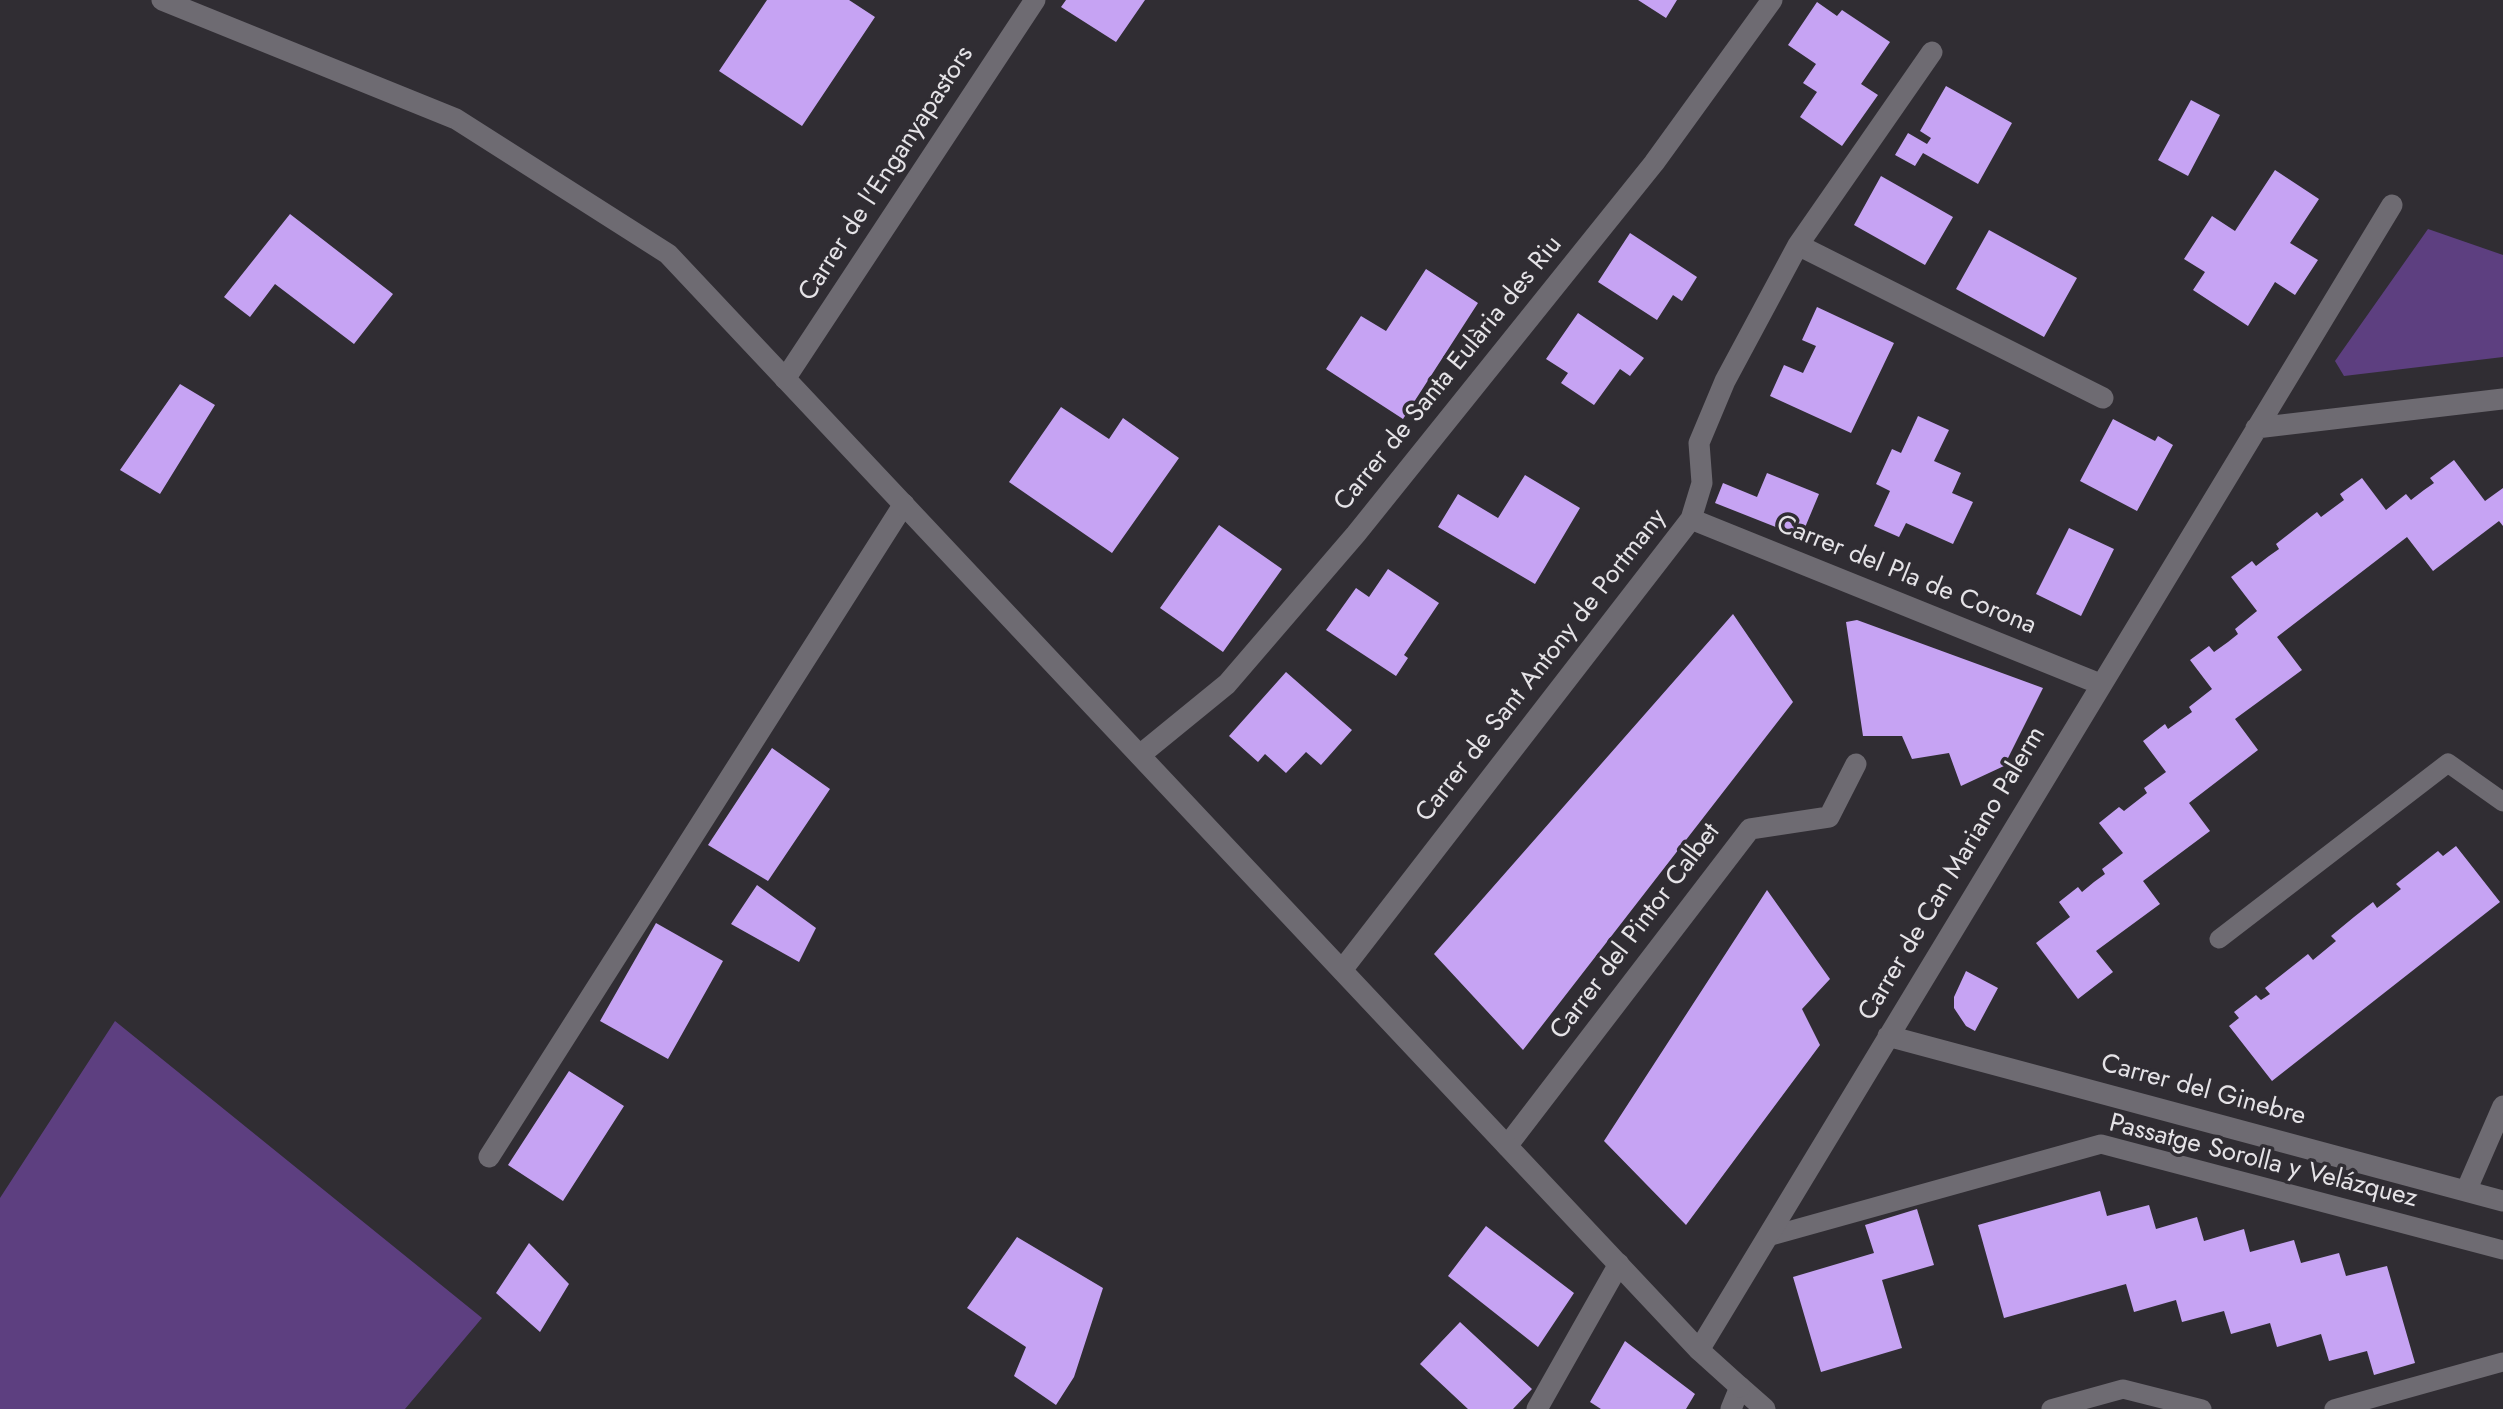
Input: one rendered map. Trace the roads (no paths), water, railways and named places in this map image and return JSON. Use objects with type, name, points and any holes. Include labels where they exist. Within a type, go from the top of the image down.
[{"type":"street","points":[[162,0],[456,119],[668,254],[1699,1350],[1765,1409]]},
{"type":"street","name":"Carrer de l'Enganyapastors","points":[[785,379],[1035,0]]},
{"type":"street","name":"Carrer de Santa Eulària des Riu","points":[[1140,755],[1227,684],[1356,534],[1654,163],[1772,0]]},
{"type":"street","name":"Carrer de Sant Antony de Portmany","points":[[1342,970],[1691,519],[1702,483],[1699,443],[1724,381],[1798,245],[1931,52]]},
{"type":"street","name":"Carrer de Can Mariano Palerm","points":[[1699,1350],[2392,205]]},
{"type":"street","points":[[1798,245],[2104,398]]},
{"type":"street","points":[[2256,428],[2503,399]]},
{"type":"street","points":[[489,1157],[904,504]]},
{"type":"street","name":"Carrer del Pla de Corona","points":[[1691,519],[2100,684]]},
{"type":"street","name":"Carrer del Pintor Calbet","points":[[1507,1146],[1750,829],[1829,817],[1856,764]]},
{"type":"street","name":"Carrer del Ginebre","points":[[1888,1036],[2503,1201]]},
{"type":"street","points":[[2466,1191],[2503,1106]]},
{"type":"street","points":[[1537,1409],[1619,1264]]},
{"type":"street","points":[[1731,1409],[1740,1387]]},
{"type":"lane","points":[[2219,939],[2448,763],[2503,802]]},
{"type":"lane","name":"Passatge Sorolla y Velázquez","points":[[1768,1237],[2101,1144],[2503,1250]]},
{"type":"lane","points":[[2334,1409],[2503,1362]]},
{"type":"lane","points":[[2051,1409],[2123,1389],[2202,1409]]}]
